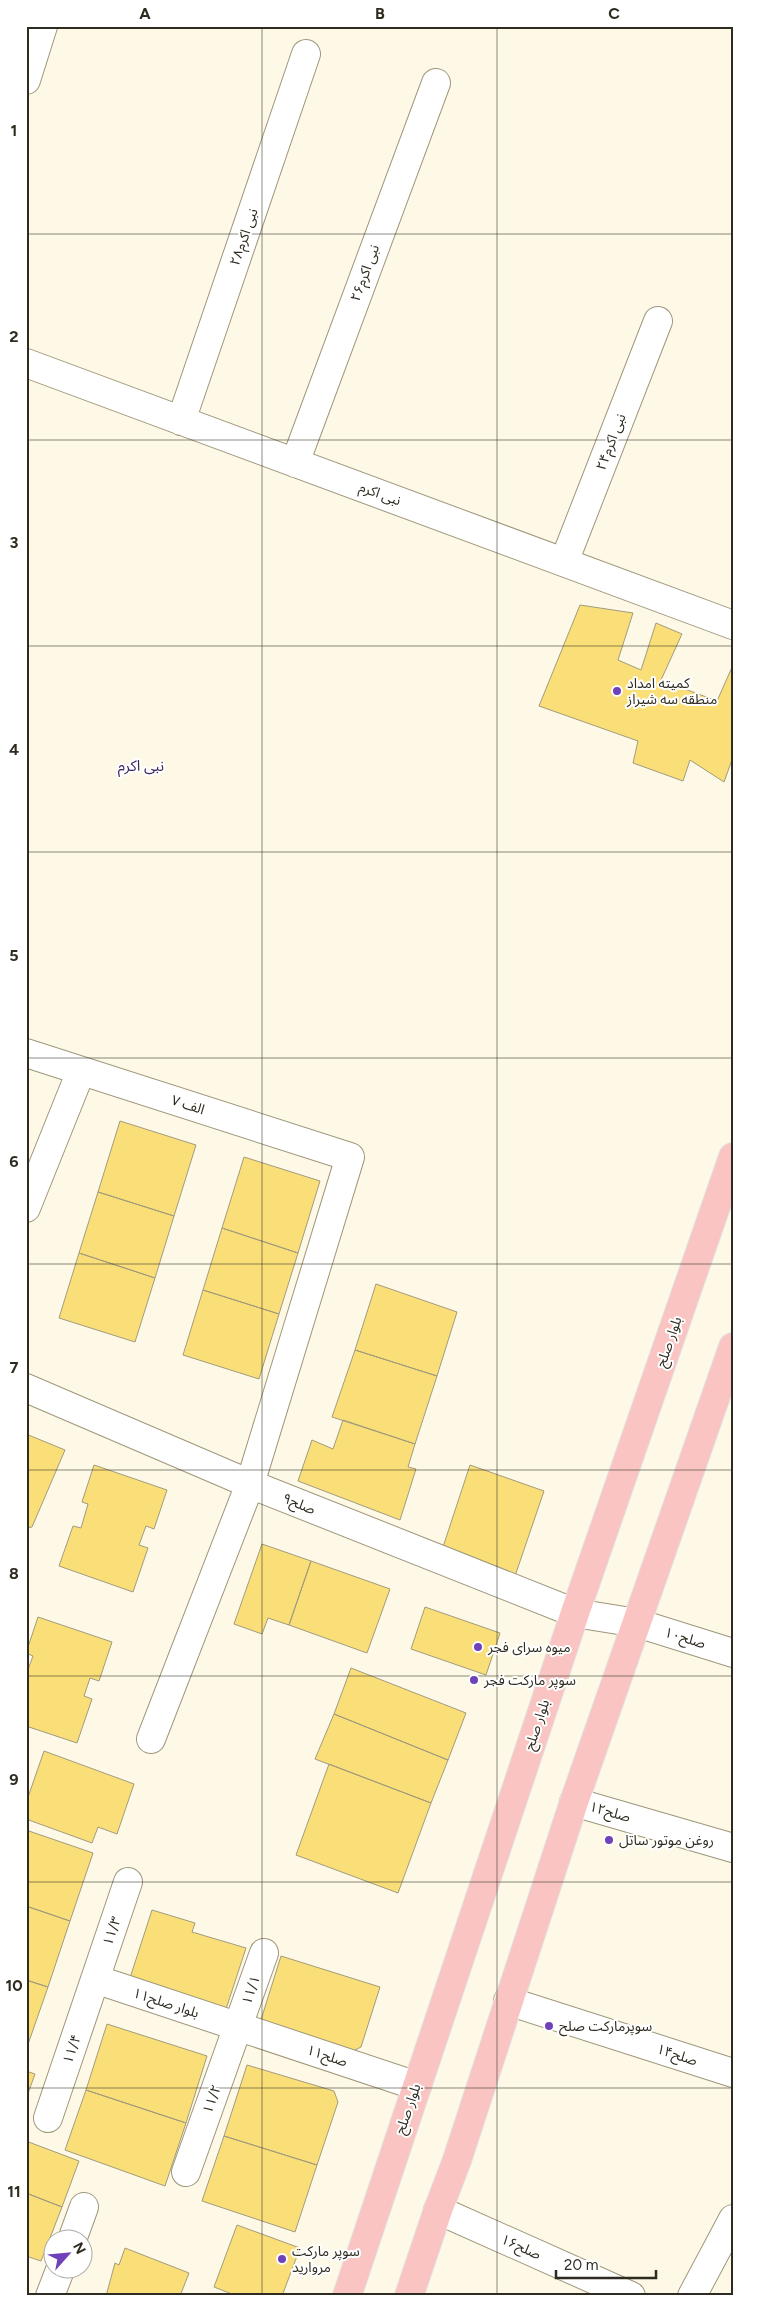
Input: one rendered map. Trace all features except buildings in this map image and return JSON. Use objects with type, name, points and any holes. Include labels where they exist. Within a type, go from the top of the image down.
[{"type":"main road","name":"بلوار صلح","points":[[347,2296],[575,1613],[733,1157]]},
{"type":"main road","points":[[409,2296],[438,2210],[458,2160],[574,1802],[733,1347]]},
{"type":"street","points":[[26,80],[43,26]]},
{"type":"street","name":"نبی اکرم۲۸","points":[[181,421],[306,54]]},
{"type":"street","name":"نبی اکرم۲۶","points":[[295,463],[436,83]]},
{"type":"street","name":"نبی اکرم۲۴","points":[[564,562],[658,321]]},
{"type":"street","name":"نبی اکرم","points":[[26,363],[733,625]]},
{"type":"street","name":"۷ الف","points":[[26,1054],[350,1157],[250,1484]]},
{"type":"street","points":[[26,1208],[81,1071]]},
{"type":"street","name":"صلح۹","points":[[26,1388],[250,1484],[575,1613],[637,1623]]},
{"type":"street","points":[[151,1739],[250,1484]]},
{"type":"street","name":"صلح۱۰","points":[[637,1623],[733,1653]]},
{"type":"street","name":"صلح۱۲","points":[[574,1802],[733,1848]]},
{"type":"street","name":"۱۱/۳","points":[[95,1980],[128,1882]]},
{"type":"street","name":"۱۱/۱","points":[[238,2027],[264,1953]]},
{"type":"street","name":"بلوار صلح۱۱","points":[[95,1980],[238,2027]]},
{"type":"street","name":"۱۱/۴","points":[[48,2118],[95,1980]]},
{"type":"street","name":"صلح۱۴","points":[[508,2001],[733,2073]]},
{"type":"street","name":"صلح۱۱","points":[[238,2027],[417,2086]]},
{"type":"street","name":"۱۱/۲","points":[[186,2172],[238,2027]]},
{"type":"street","points":[[76,2230],[84,2207]]},
{"type":"street","name":"صلح۱۶","points":[[438,2210],[631,2296]]},
{"type":"street","points":[[692,2296],[733,2219]]},
{"type":"street","points":[[50,2296],[56,2280]]},
{"type":"street","points":[[26,2293],[34,2296]]},
{"type":"place","name":"کمیته امداد منطقه سه شیراز","points":[[617,691]]},
{"type":"place","name":"میوه سرای فجر","points":[[478,1647]]},
{"type":"place","name":"سوپر مارکت فجر","points":[[474,1680]]},
{"type":"place","name":"روغن موتور ساتل","points":[[609,1840]]},
{"type":"place","name":"سوپرمارکت صلح","points":[[549,2026]]},
{"type":"place","name":"سوپر مارکت مروارید","points":[[282,2259]]},
{"type":"district","name":"نبی اکرم","points":[[141,766]]}]
